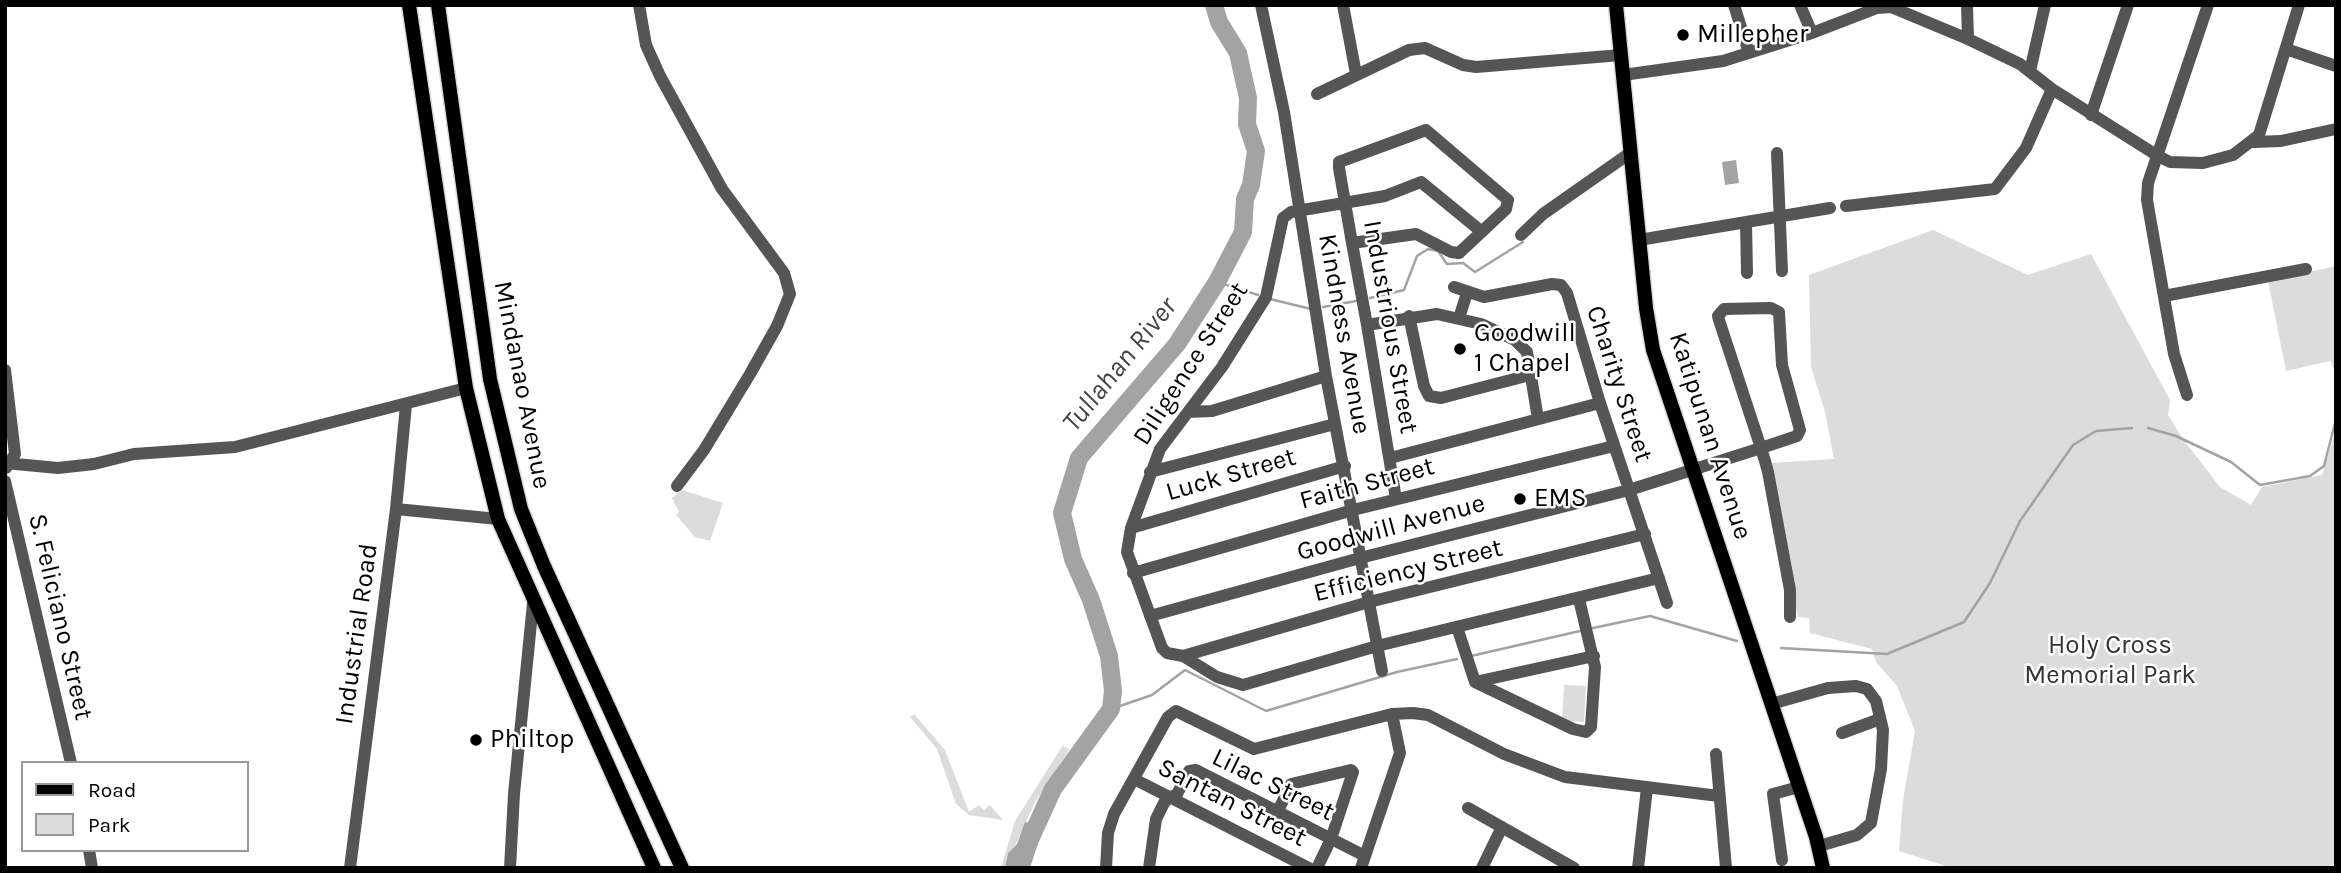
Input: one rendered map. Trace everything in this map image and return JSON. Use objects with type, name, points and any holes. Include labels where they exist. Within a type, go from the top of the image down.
[{"type":"main road","name":"Mindanao Avenue","points":[[409,5],[466,388],[498,519],[533,603],[654,868]]},
{"type":"main road","name":"Mindanao Avenue","points":[[438,5],[490,379],[521,509],[544,566],[682,868]]},
{"type":"main road","name":"Katipunan Avenue","points":[[1616,5],[1639,240],[1653,350],[1819,846],[1823,868]]},
{"type":"main road","points":[[429,140],[456,135]]},
{"type":"street","points":[[639,5],[646,45],[660,76],[722,189],[784,273],[790,293],[778,326],[750,374],[704,450],[677,486]]},
{"type":"street","name":"Kindness Avenue","points":[[1261,5],[1300,211],[1326,376],[1382,671]]},
{"type":"street","points":[[1343,5],[1356,74]]},
{"type":"street","points":[[1734,5],[1749,53]]},
{"type":"street","points":[[1800,5],[1812,33]]},
{"type":"street","points":[[1967,5],[1968,38]]},
{"type":"street","points":[[2030,71],[2045,5]]},
{"type":"street","points":[[2091,115],[2128,5]]},
{"type":"street","points":[[2187,395],[2174,354],[2147,200],[2148,183],[2208,5]]},
{"type":"street","points":[[1623,75],[1699,65],[1812,33],[1877,6],[1898,9],[1968,38],[2030,71],[2091,115],[2158,156],[2185,163],[2211,161],[2232,155],[2253,142],[2263,126],[2299,5]]},
{"type":"street","points":[[1317,94],[1409,50],[1425,48],[1463,65],[1476,66],[1621,55]]},
{"type":"street","points":[[2286,49],[2336,66]]},
{"type":"street","points":[[1846,206],[1995,189],[2025,148],[2052,89]]},
{"type":"street","points":[[2253,142],[2281,141],[2336,129]]},
{"type":"street","name":"Industrious Street","points":[[1396,499],[1339,162],[1385,147],[1419,130],[1429,131],[1507,198],[1506,209],[1482,232]]},
{"type":"street","points":[[1521,235],[1543,214],[1630,153]]},
{"type":"street","points":[[1777,153],[1782,271]]},
{"type":"street","points":[[1300,211],[1385,196],[1421,182],[1482,232],[1465,250],[1457,254],[1416,234],[1352,243]]},
{"type":"street","points":[[1639,240],[1829,208]]},
{"type":"street","name":"Diligence Street","points":[[1300,211],[1286,214],[1281,222],[1266,297],[1160,449],[1131,527],[1127,552],[1162,648],[1167,653],[1183,656],[1217,677],[1243,685],[1377,646],[1660,578]]},
{"type":"street","points":[[1746,223],[1747,273]]},
{"type":"street","points":[[2164,296],[2306,269]]},
{"type":"street","name":"Charity Street","points":[[1454,287],[1484,297],[1561,285],[1567,293],[1600,403],[1667,603]]},
{"type":"street","points":[[1459,318],[1467,293]]},
{"type":"street","name":"Goodwill Avenue","points":[[1150,616],[1360,558],[1629,489],[1694,470],[1761,448],[1797,436],[1800,430],[1783,373],[1777,310],[1721,310],[1719,320],[1761,448]]},
{"type":"street","points":[[1367,325],[1409,316],[1437,314],[1486,326],[1524,346],[1538,419]]},
{"type":"street","points":[[1409,316],[1424,387],[1429,396],[1441,397],[1530,375]]},
{"type":"street","points":[[5,370],[15,453],[6,465]]},
{"type":"street","points":[[1188,412],[1212,411],[1326,376]]},
{"type":"street","points":[[6,465],[58,468],[94,464],[134,453],[235,447],[466,388]]},
{"type":"street","points":[[1390,458],[1600,403]]},
{"type":"street","name":"Industrial Road","points":[[350,868],[396,509],[406,405]]},
{"type":"street","points":[[1150,472],[1335,424]]},
{"type":"street","name":"Faith Street","points":[[1133,573],[1353,510],[1615,446]]},
{"type":"street","points":[[1761,448],[1790,590],[1790,617]]},
{"type":"street","name":"Luck Street","points":[[1131,527],[1345,466]]},
{"type":"street","name":"S. Feliciano Street","points":[[5,481],[72,761]]},
{"type":"street","points":[[396,509],[498,519]]},
{"type":"street","name":"Efficiency Street","points":[[1183,656],[1369,602],[1645,534]]},
{"type":"street","points":[[1457,627],[1475,682],[1573,729],[1586,732],[1591,727],[1594,656],[1579,598]]},
{"type":"street","points":[[510,868],[514,794],[533,603]]},
{"type":"street","points":[[1475,682],[1594,656]]},
{"type":"street","points":[[1771,704],[1828,688],[1856,686],[1867,689],[1877,701],[1881,769],[1871,823],[1857,835],[1819,846]]},
{"type":"street","points":[[1106,868],[1108,833],[1168,717],[1176,711],[1254,749],[1392,714],[1428,715],[1504,754],[1565,777],[1719,796]]},
{"type":"street","points":[[1363,862],[1400,753],[1392,714]]},
{"type":"street","points":[[1842,733],[1880,719]]},
{"type":"street","points":[[1716,754],[1726,868]]},
{"type":"street","name":"Santan Street","points":[[1278,813],[1291,784],[1351,770],[1353,776],[1331,839],[1317,868]]},
{"type":"street","name":"Lilac Street","points":[[1171,797],[1177,794],[1189,771],[1196,771],[1331,839],[1363,862]]},
{"type":"street","name":"Santan Street","points":[[1134,779],[1309,868]]},
{"type":"street","points":[[1782,860],[1773,794],[1799,787]]},
{"type":"street","points":[[1638,868],[1647,788]]},
{"type":"street","points":[[1148,867],[1156,819],[1165,801],[1171,797]]},
{"type":"street","points":[[1468,808],[1574,868]]},
{"type":"street","points":[[1482,868],[1502,827]]},
{"type":"green space","name":"Holy Cross Memorial Park","points":[[1933,230],[2028,275],[2091,254],[2170,400],[2168,415],[2183,439],[2220,487],[2251,505],[2262,487],[2322,475],[2336,430],[2336,868],[1952,868],[1899,851],[1903,800],[1915,731],[1897,686],[1876,662],[1872,649],[1810,633],[1809,618],[1798,617],[1770,463],[1834,459],[1825,412],[1811,367],[1809,275]]},
{"type":"green space","points":[[2336,266],[2336,374],[2330,361],[2286,371],[2268,281]]},
{"type":"green space","points":[[682,490],[723,503],[710,541],[695,537],[676,515],[679,512],[672,498]]},
{"type":"green space","points":[[1564,685],[1586,686],[1584,722],[1562,721]]},
{"type":"green space","points":[[914,714],[945,750],[969,812],[979,805],[984,810],[990,805],[1003,820],[969,815],[956,804],[937,749],[910,717]]},
{"type":"green space","points":[[1063,745],[1069,750],[1035,802],[1016,844],[1008,853],[1005,868],[1001,868],[1015,821]]},
{"type":"shaded area","points":[[1736,160],[1739,183],[1725,185],[1722,162]]},
{"type":"shaded area","points":[[1025,822],[1044,825],[1030,868],[1005,868],[1008,853],[1017,844]]},
{"type":"waterway","name":"Tullahan River","points":[[1017,868],[1053,789],[1111,709],[1113,691],[1109,656],[1091,600],[1073,559],[1062,513],[1079,458],[1177,344],[1217,282],[1243,232],[1245,199],[1251,185],[1256,151],[1247,124],[1248,98],[1238,53],[1219,22],[1214,5]]},
{"type":"waterway","points":[[1370,298],[1404,290],[1417,256],[1428,249],[1438,251],[1447,264],[1463,263],[1475,272],[1523,242]]},
{"type":"waterway","points":[[1217,282],[1258,295]]},
{"type":"waterway","points":[[1270,299],[1311,309]]},
{"type":"waterway","points":[[1323,307],[1356,301]]},
{"type":"waterway","points":[[2148,428],[2176,436],[2231,462],[2260,485],[2310,476],[2324,466],[2336,419]]},
{"type":"waterway","points":[[1781,648],[1887,654],[1964,622],[1990,583],[2020,521],[2073,445],[2096,431],[2132,428]]},
{"type":"waterway","points":[[1593,628],[1650,616],[1737,641]]},
{"type":"waterway","points":[[1471,656],[1580,631]]},
{"type":"waterway","points":[[1111,709],[1152,695],[1185,670],[1266,711],[1397,672],[1457,659]]},
{"type":"place","name":"Millepher","points":[[1683,35]]},
{"type":"place","name":"Goodwill 1 Chapel","points":[[1460,349]]},
{"type":"place","name":"EMS","points":[[1520,499]]},
{"type":"place","name":"Philtop","points":[[476,740]]}]
